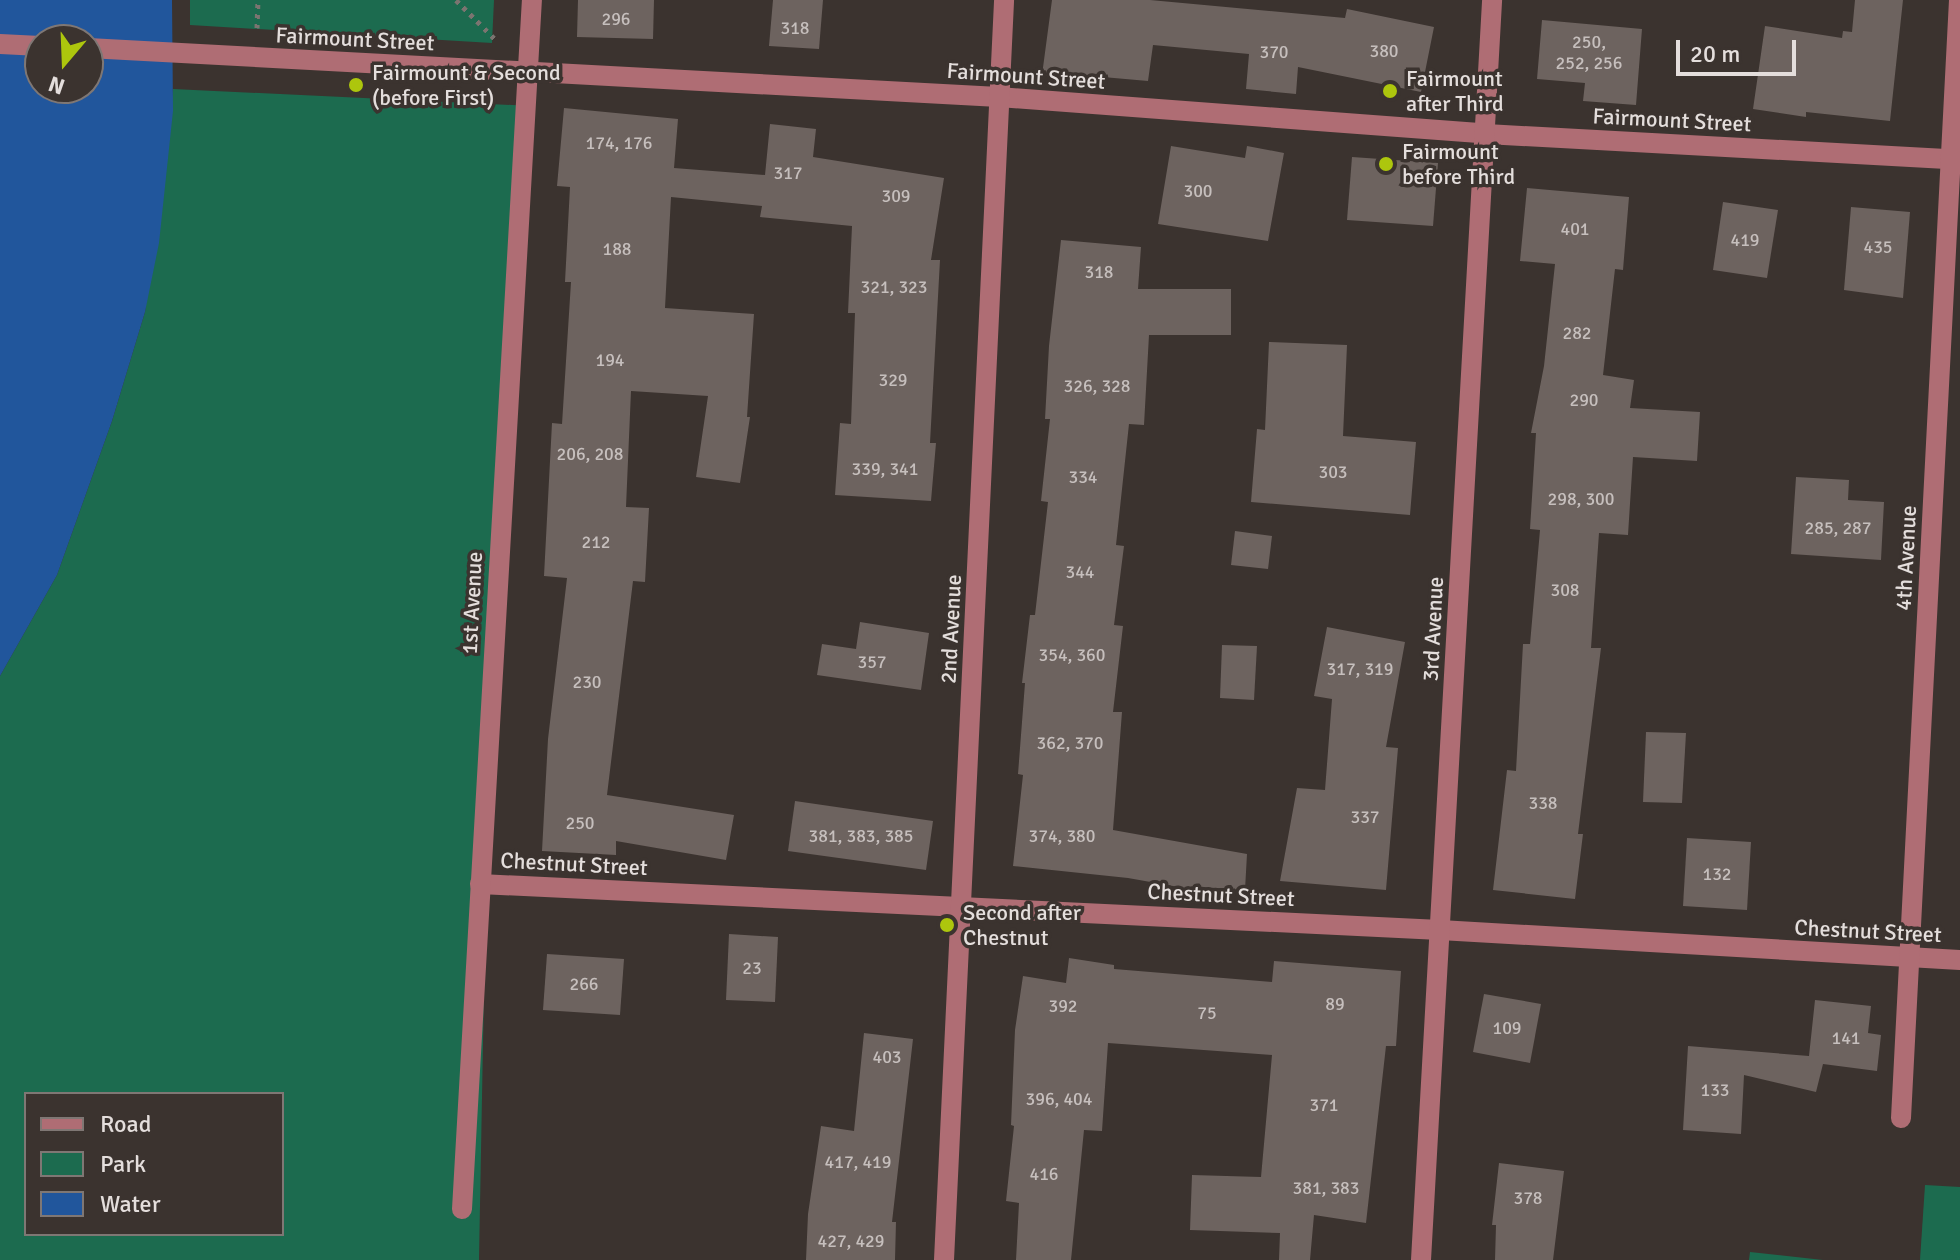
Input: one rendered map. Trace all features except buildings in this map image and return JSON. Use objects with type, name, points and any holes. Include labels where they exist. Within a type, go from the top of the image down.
[{"type":"street","name":"1st Avenue","points":[[462,1209],[532,0]]},
{"type":"street","name":"2nd Avenue","points":[[944,1260],[1004,0]]},
{"type":"street","name":"3rd Avenue","points":[[1421,1260],[1492,0]]},
{"type":"street","name":"4th Avenue","points":[[1901,1118],[1955,160],[1959,0]]},
{"type":"street","points":[[0,44],[24,45]]},
{"type":"street","name":"Fairmount Street","points":[[104,49],[999,97],[1486,134],[1955,160]]},
{"type":"street","name":"Chestnut Street","points":[[480,884],[962,905],[1960,960]]},
{"type":"green space","points":[[190,0],[494,0],[492,43],[190,25]]},
{"type":"green space","points":[[173,89],[532,106],[486,881],[479,1260],[0,1260],[0,676],[57,575],[112,421],[145,312]]},
{"type":"green space","points":[[1925,1185],[1960,1187],[1960,1260],[1920,1260]]},
{"type":"green space","points":[[1750,1252],[1823,1260],[1749,1260]]},
{"type":"water","points":[[0,0],[172,0],[173,111],[159,243],[145,312],[112,421],[57,575],[0,676]]},
{"type":"place","name":"Fairmount & Second (before First)","points":[[356,85]]},
{"type":"place","name":"Fairmount after Third","points":[[1390,91]]},
{"type":"place","name":"Fairmount before Third","points":[[1386,164]]},
{"type":"place","name":"Second after Chestnut","points":[[947,925]]}]
